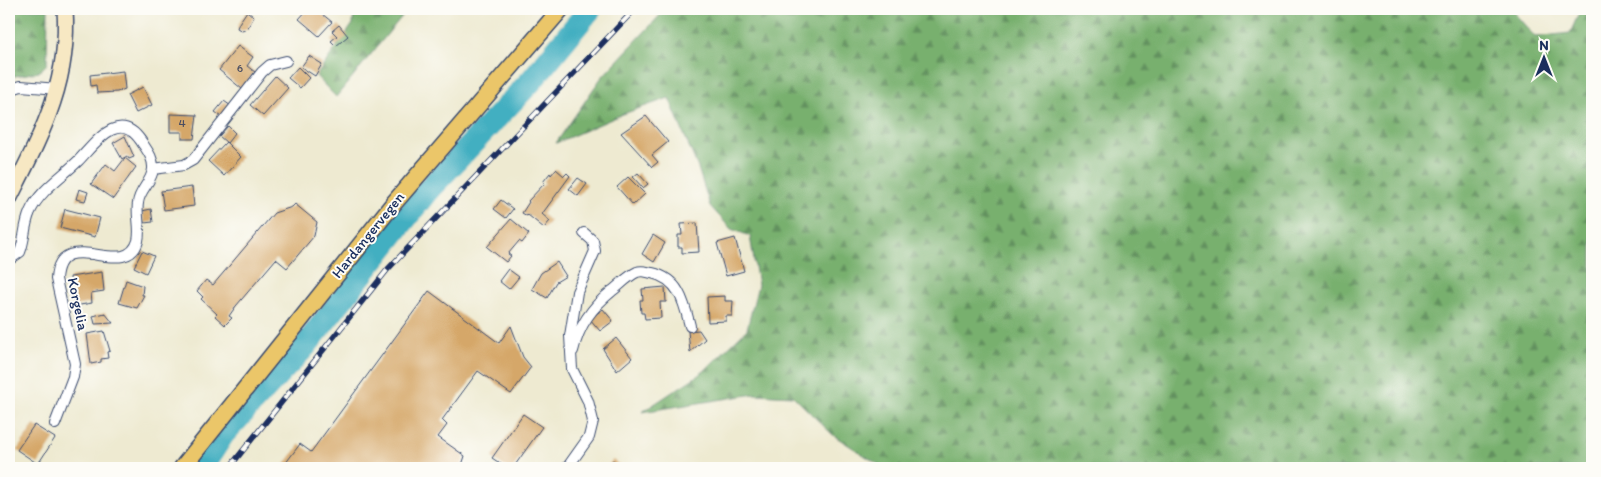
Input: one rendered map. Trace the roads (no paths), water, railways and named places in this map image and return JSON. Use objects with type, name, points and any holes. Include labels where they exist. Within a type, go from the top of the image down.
[{"type":"main road","points":[[9,199],[42,132],[58,89],[66,46],[65,9]]},
{"type":"main road","name":"Hardangervegen","points":[[182,468],[382,217],[561,9]]},
{"type":"street","points":[[9,260],[20,252],[29,214],[34,204],[110,130],[127,128],[135,133],[149,153],[153,169],[173,168],[193,160],[262,72],[270,65],[286,60]]},
{"type":"street","points":[[9,90],[20,86],[58,89]]},
{"type":"street","name":"Korgelia","points":[[55,424],[73,377],[75,364],[56,279],[57,268],[62,259],[70,254],[90,253],[120,257],[128,255],[134,249],[139,229],[137,204],[153,169]]},
{"type":"street","points":[[567,468],[589,437],[593,420],[592,411],[572,369],[571,359],[570,336],[573,305],[595,251],[593,241],[584,233]]},
{"type":"street","points":[[571,359],[580,329],[588,315],[597,304],[636,272],[647,272],[666,278],[674,284],[683,301],[690,326]]},
{"type":"waterway","points":[[201,468],[223,434],[305,346],[426,192],[531,81],[590,9]]},
{"type":"railway","points":[[229,468],[388,269],[635,9]]}]
